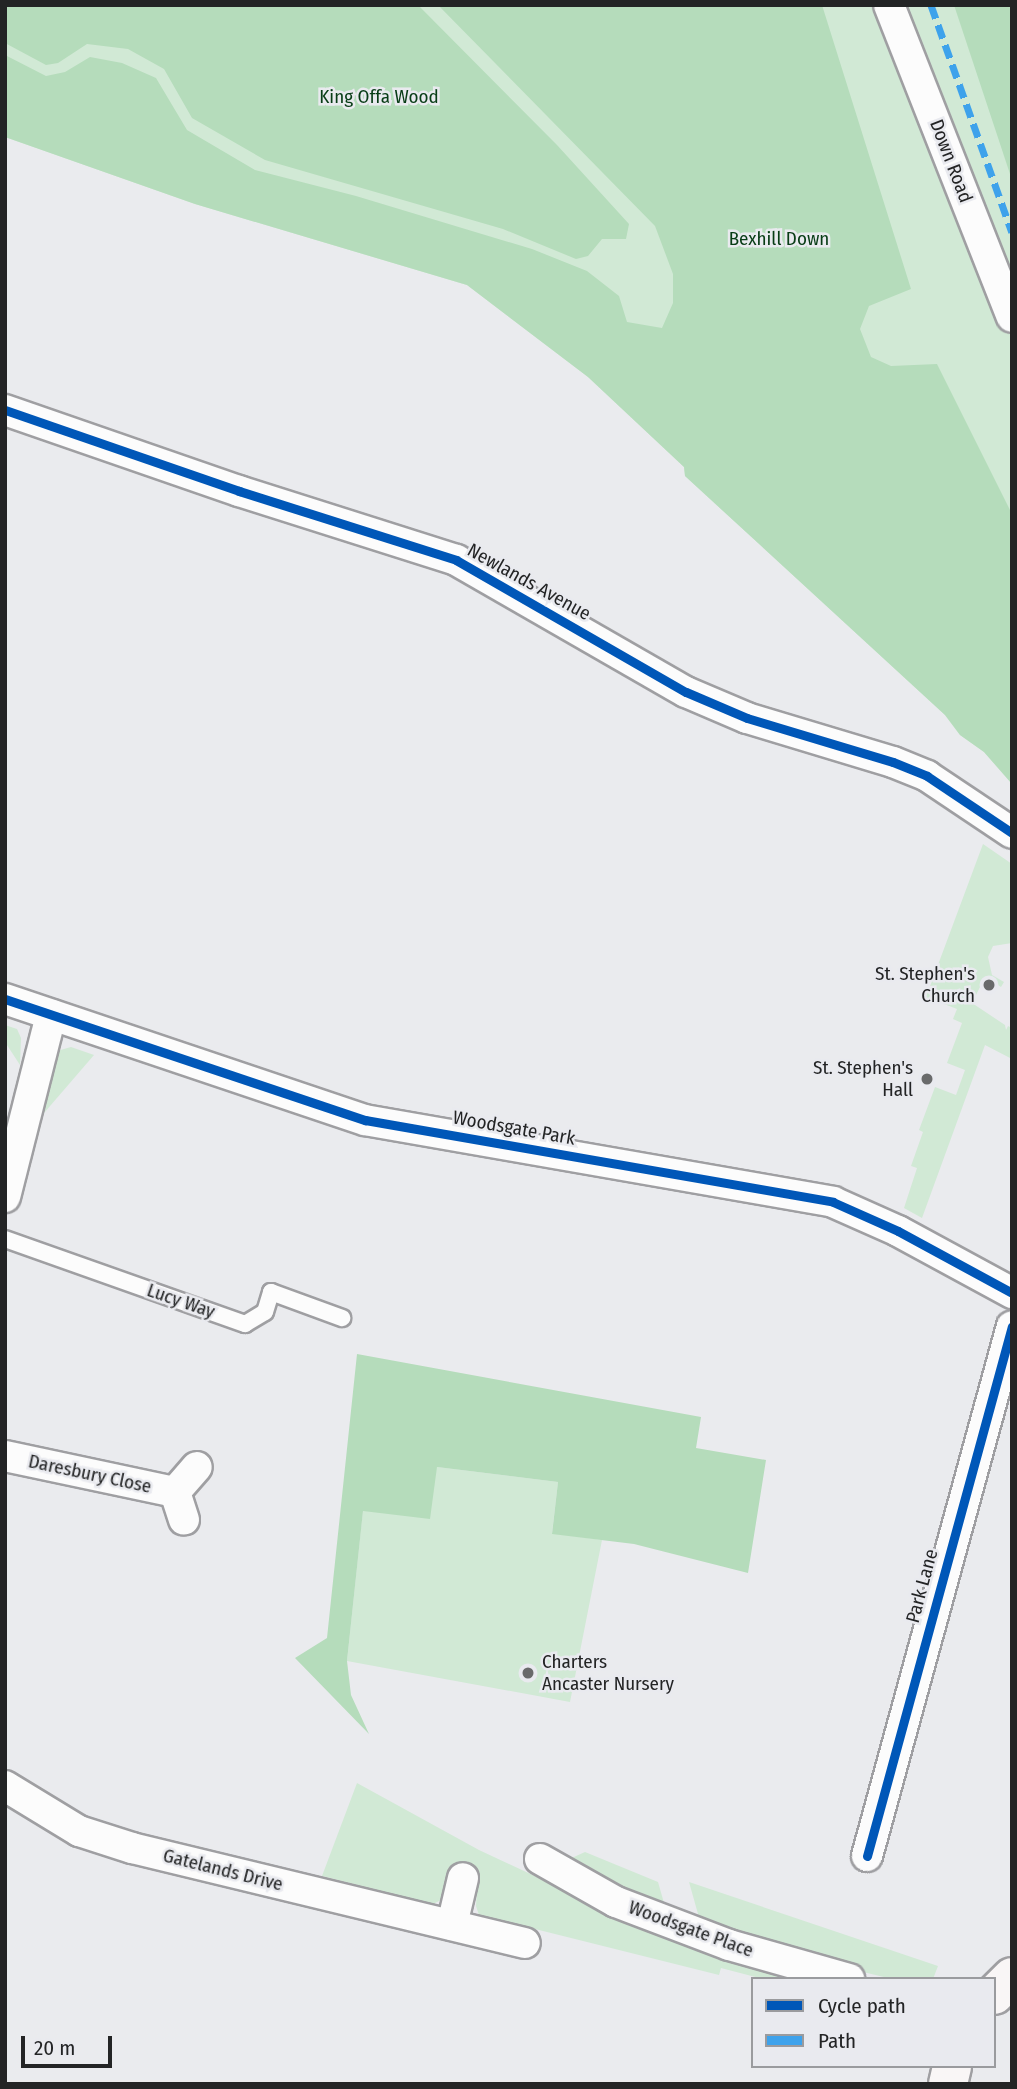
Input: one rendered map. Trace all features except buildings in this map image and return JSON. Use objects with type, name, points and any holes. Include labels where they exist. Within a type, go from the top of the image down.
[{"type":"street","name":"Down Road","points":[[889,5],[1012,317]]},
{"type":"street","name":"Newlands Avenue","points":[[5,410],[239,491],[456,560],[686,692],[747,718],[893,762],[927,776],[1012,833]]},
{"type":"street","name":"Woodsgate Park","points":[[5,999],[365,1120],[833,1202],[898,1231],[1012,1293]]},
{"type":"street","points":[[5,1197],[51,1015]]},
{"type":"street","name":"Park Lane","points":[[867,1856],[1012,1326]]},
{"type":"street","name":"Daresbury Close","points":[[5,1455],[175,1492]]},
{"type":"street","name":"Daresbury Close","points":[[175,1492],[197,1467]]},
{"type":"street","name":"Daresbury Close","points":[[175,1492],[184,1520]]},
{"type":"street","name":"Gatelands Drive","points":[[5,1786],[79,1831],[132,1848],[525,1943]]},
{"type":"street","name":"Woodsgate Place","points":[[540,1859],[616,1902],[729,1945],[842,1977]]},
{"type":"street","points":[[452,1925],[463,1878]]},
{"type":"street","points":[[996,1993],[1012,1977]]},
{"type":"lane","name":"Lucy Way","points":[[5,1239],[245,1324],[265,1311],[271,1292],[342,1318]]},
{"type":"green space","name":"Bexhill Down","points":[[5,5],[1012,5],[1012,784],[984,752],[960,735],[945,715],[685,476],[684,467],[588,377],[467,285],[195,204],[5,137]]},
{"type":"green space","name":"King Offa Wood","points":[[5,5],[418,5],[557,145],[629,224],[626,239],[602,239],[588,256],[576,259],[503,229],[265,160],[192,118],[164,69],[128,49],[87,44],[58,63],[46,65],[5,43]]},
{"type":"green space","name":"Bexhill Down","points":[[438,5],[822,5],[911,289],[869,306],[860,329],[871,357],[891,366],[937,364],[1012,514],[1012,784],[984,752],[960,735],[945,715],[685,476],[684,467],[588,377],[467,285],[195,204],[5,137],[5,55],[46,76],[65,72],[90,57],[122,63],[156,78],[187,130],[255,170],[356,196],[532,249],[587,271],[619,296],[627,322],[662,328],[673,303],[673,274],[655,226]]},
{"type":"green space","points":[[954,5],[1012,5],[1012,180]]},
{"type":"green space","points":[[983,844],[1012,864],[1012,943],[993,946],[988,957],[992,975],[1004,982],[1001,987],[985,977],[972,1003],[1005,1025],[1006,1030],[1008,1026],[1012,1028],[1012,1059],[985,1045],[922,1218],[904,1208],[917,1168],[911,1166],[923,1132],[919,1130],[935,1087],[956,1095],[965,1070],[947,1063],[962,1023],[953,1019],[957,1009],[926,997]]},
{"type":"green space","points":[[5,1025],[17,1029],[21,1038],[20,1065],[5,1042]]},
{"type":"green space","points":[[71,1047],[94,1055],[38,1120],[57,1051]]},
{"type":"green space","points":[[357,1354],[701,1417],[696,1448],[766,1460],[748,1573],[634,1544],[552,1534],[558,1482],[437,1467],[430,1519],[363,1511],[347,1661],[351,1695],[369,1734],[295,1658],[327,1638]]},
{"type":"green space","points":[[437,1467],[558,1482],[552,1533],[602,1540],[570,1702],[347,1661],[363,1510]]},
{"type":"green space","points":[[357,1783],[479,1850],[672,1940],[792,1977],[755,1977],[721,1968],[719,1975],[479,1915],[476,1906],[478,1873],[455,1867],[443,1899],[433,1904],[322,1876]]},
{"type":"green space","points":[[585,1852],[658,1882],[666,1910],[565,1861]]},
{"type":"green space","points":[[689,1882],[938,1966],[934,1977],[884,1977],[814,1960],[700,1921]]},
{"type":"marked path","points":[[931,5],[1012,232]]},
{"type":"cycle path","points":[[5,410],[239,491],[456,560],[686,692],[747,718],[893,762],[927,776],[1012,833]]},
{"type":"cycle path","points":[[5,999],[365,1120],[833,1202],[898,1231],[1012,1293]]},
{"type":"cycle path","points":[[867,1856],[1012,1326]]},
{"type":"place","name":"St. Stephen's Church","points":[[989,985]]},
{"type":"place","name":"St. Stephen's Hall","points":[[927,1079]]},
{"type":"place","name":"Charters Ancaster Nursery","points":[[528,1673]]}]
